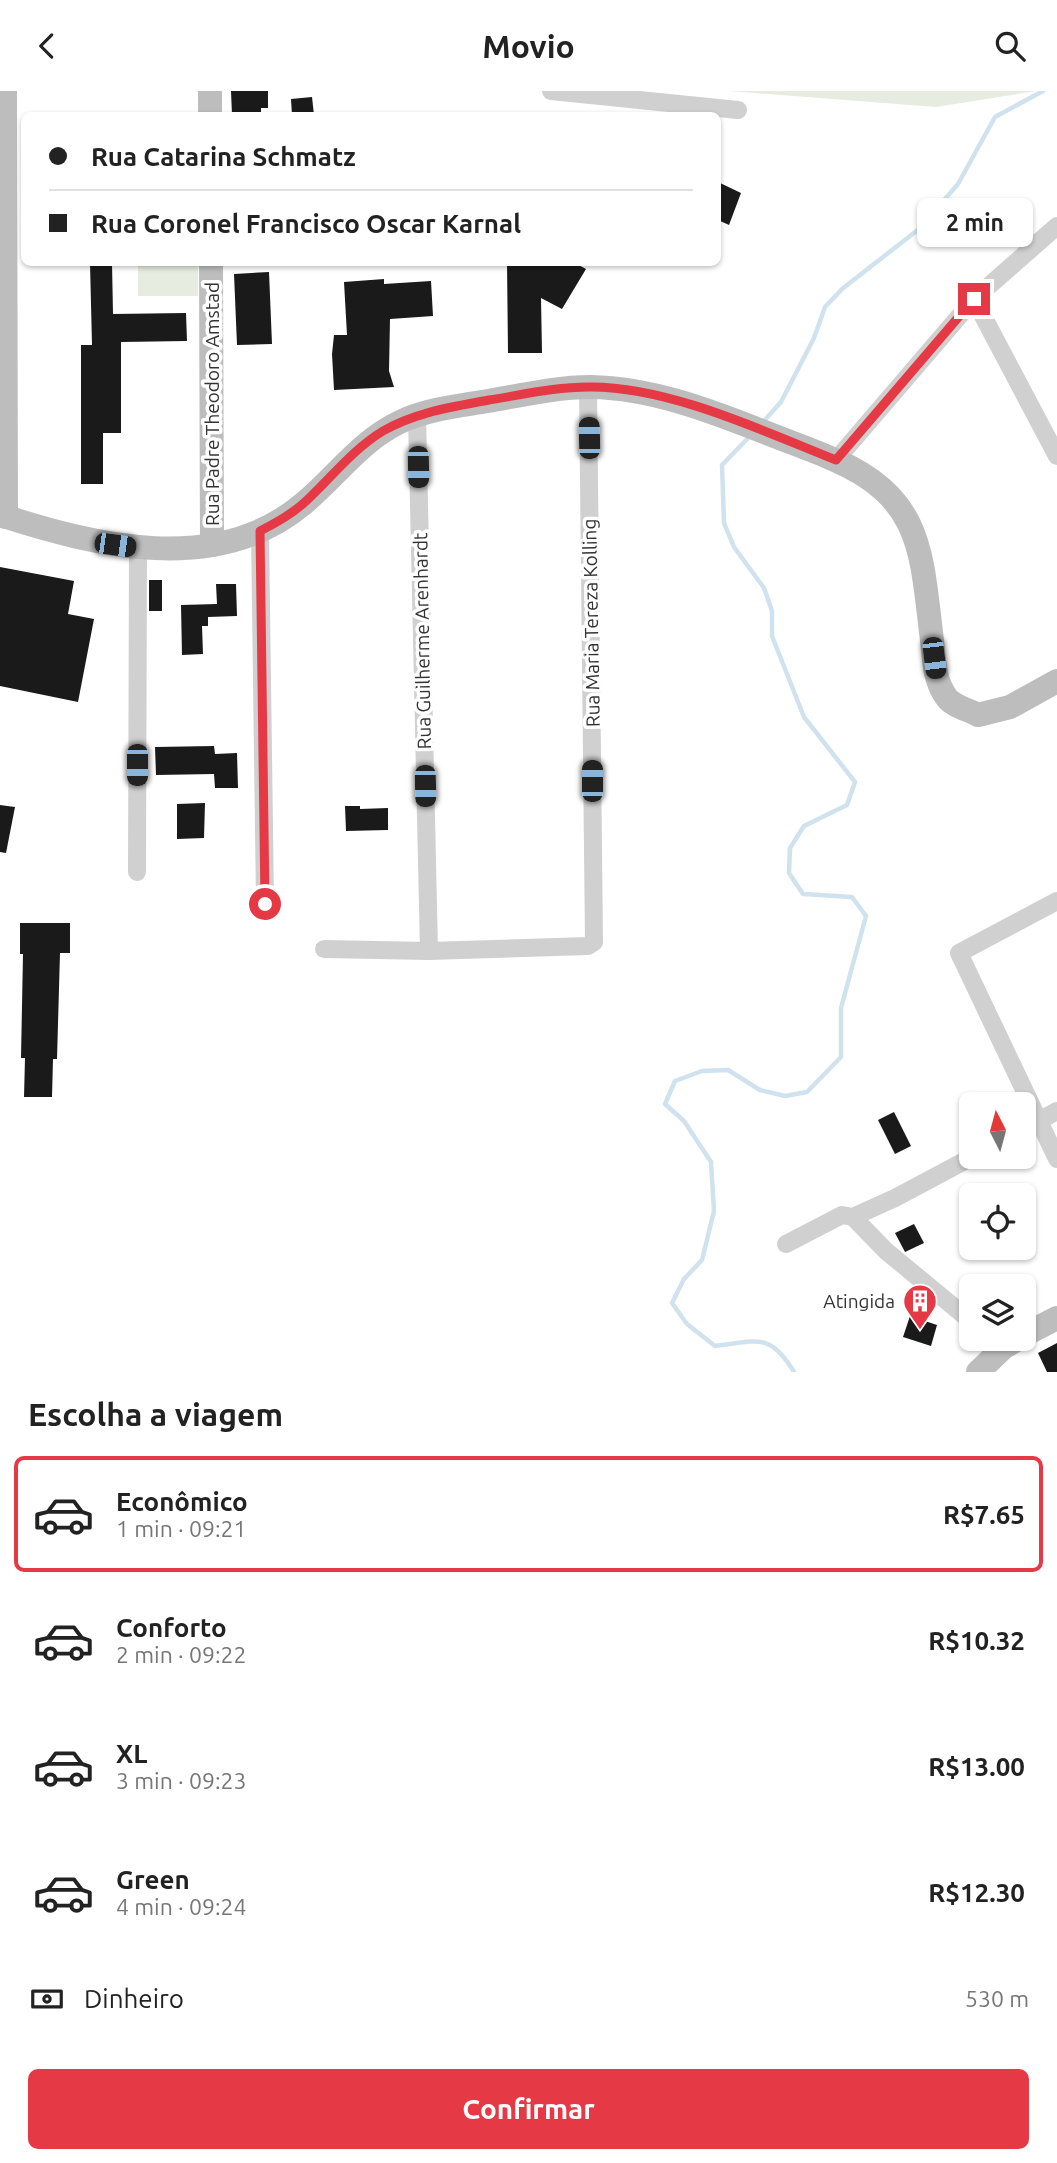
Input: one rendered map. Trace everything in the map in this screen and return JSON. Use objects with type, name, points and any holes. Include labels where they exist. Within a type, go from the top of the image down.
[{"type":"main road","points":[[5,91],[3,516],[99,543],[138,548],[212,545],[260,531],[276,523],[302,505],[379,433],[416,415],[494,400],[588,387],[616,389],[683,402],[836,460],[879,485],[894,498],[908,520],[918,545],[936,677],[948,700],[978,715],[1010,707],[1057,681]]},
{"type":"main road","points":[[210,91],[210,112]]},
{"type":"main road","name":"Rua Padre Theodoro Amstad","points":[[211,266],[212,545]]},
{"type":"main road","points":[[1036,1328],[1057,1318]]},
{"type":"main road","points":[[978,1372],[998,1351]]},
{"type":"street","points":[[551,91],[737,110]]},
{"type":"street","points":[[836,460],[974,299],[1057,226]]},
{"type":"street","points":[[974,299],[1057,456]]},
{"type":"street","name":"Rua Maria Tereza Kolling","points":[[429,951],[588,946],[594,943],[588,387]]},
{"type":"street","name":"Rua Guilherme Arenhardt","points":[[416,415],[429,951]]},
{"type":"street","points":[[260,531],[265,904]]},
{"type":"street","points":[[137,872],[138,548]]},
{"type":"street","points":[[1017,1092],[959,953],[1057,901]]},
{"type":"street","points":[[324,949],[429,951]]},
{"type":"street","points":[[1036,1122],[1057,1111]]},
{"type":"street","points":[[1036,1132],[1057,1159]]},
{"type":"street","points":[[786,1244],[842,1215],[853,1217],[895,1198],[959,1164]]},
{"type":"street","points":[[853,1217],[886,1251],[959,1311]]},
{"type":"shaded area","points":[[730,91],[1036,91],[936,107]]},
{"type":"shaded area","points":[[138,266],[198,266],[198,296],[138,296]]},
{"type":"building","points":[[231,91],[268,91],[268,108],[261,108],[261,112],[232,112]]},
{"type":"building","points":[[312,97],[314,112],[292,112],[291,99]]},
{"type":"building","points":[[721,183],[741,193],[729,225],[721,221]]},
{"type":"building","points":[[90,266],[112,266],[113,314],[186,313],[187,341],[121,342],[121,433],[103,433],[103,484],[81,484],[81,345],[92,345]]},
{"type":"building","points":[[507,266],[580,266],[586,269],[562,309],[541,298],[542,353],[508,353]]},
{"type":"building","points":[[269,272],[272,344],[237,345],[234,274]]},
{"type":"building","points":[[384,279],[384,284],[431,281],[433,316],[390,319],[389,371],[394,387],[334,390],[334,335],[347,335],[344,282]]},
{"type":"building","points":[[0,567],[74,581],[68,614],[94,619],[78,702],[0,686]]},
{"type":"building","points":[[149,580],[162,580],[162,611],[149,611]]},
{"type":"building","points":[[216,584],[236,584],[237,616],[208,617],[208,626],[202,626],[203,654],[182,655],[181,605],[217,604]]},
{"type":"building","points":[[214,746],[215,754],[237,753],[238,788],[215,788],[214,774],[156,775],[155,747]]},
{"type":"building","points":[[205,803],[204,838],[177,839],[177,804]]},
{"type":"building","points":[[0,805],[15,807],[6,853],[0,852]]},
{"type":"building","points":[[345,806],[360,806],[360,809],[388,808],[388,830],[346,831]]},
{"type":"building","points":[[20,923],[70,923],[70,953],[60,953],[57,1059],[53,1059],[52,1097],[24,1097],[25,1058],[21,1058],[23,954],[20,954]]},
{"type":"building","points":[[894,1112],[911,1146],[895,1154],[878,1120]]},
{"type":"building","points":[[914,1224],[924,1243],[905,1252],[895,1233]]},
{"type":"building","name":"Atingida","points":[[910,1316],[937,1325],[931,1346],[903,1337]]},
{"type":"building","points":[[1057,1343],[1057,1372],[1047,1372],[1038,1353]]},
{"type":"waterway","points":[[763,422],[781,402],[814,338],[825,307],[842,289],[919,229],[958,184],[995,117],[1043,91]]},
{"type":"waterway","points":[[750,436],[722,465],[724,523],[734,547],[764,588],[772,611],[772,636],[804,717],[855,782],[847,805],[804,826],[790,848],[789,873],[803,894],[852,897],[866,916],[841,1008],[841,1057],[807,1092],[785,1096],[760,1090],[728,1070],[702,1071],[675,1081],[665,1104],[684,1121],[711,1162],[714,1211],[702,1260],[684,1279],[672,1303],[687,1324],[715,1346],[761,1342],[777,1350],[794,1372]]},
{"type":"place","name":"Atingida","points":[[920,1331]]},
{"type":"route","points":[[265,904],[260,531],[302,505],[355,453],[379,433],[400,421],[448,408],[549,391],[588,387],[616,389],[683,402],[836,460],[974,299]]}]
